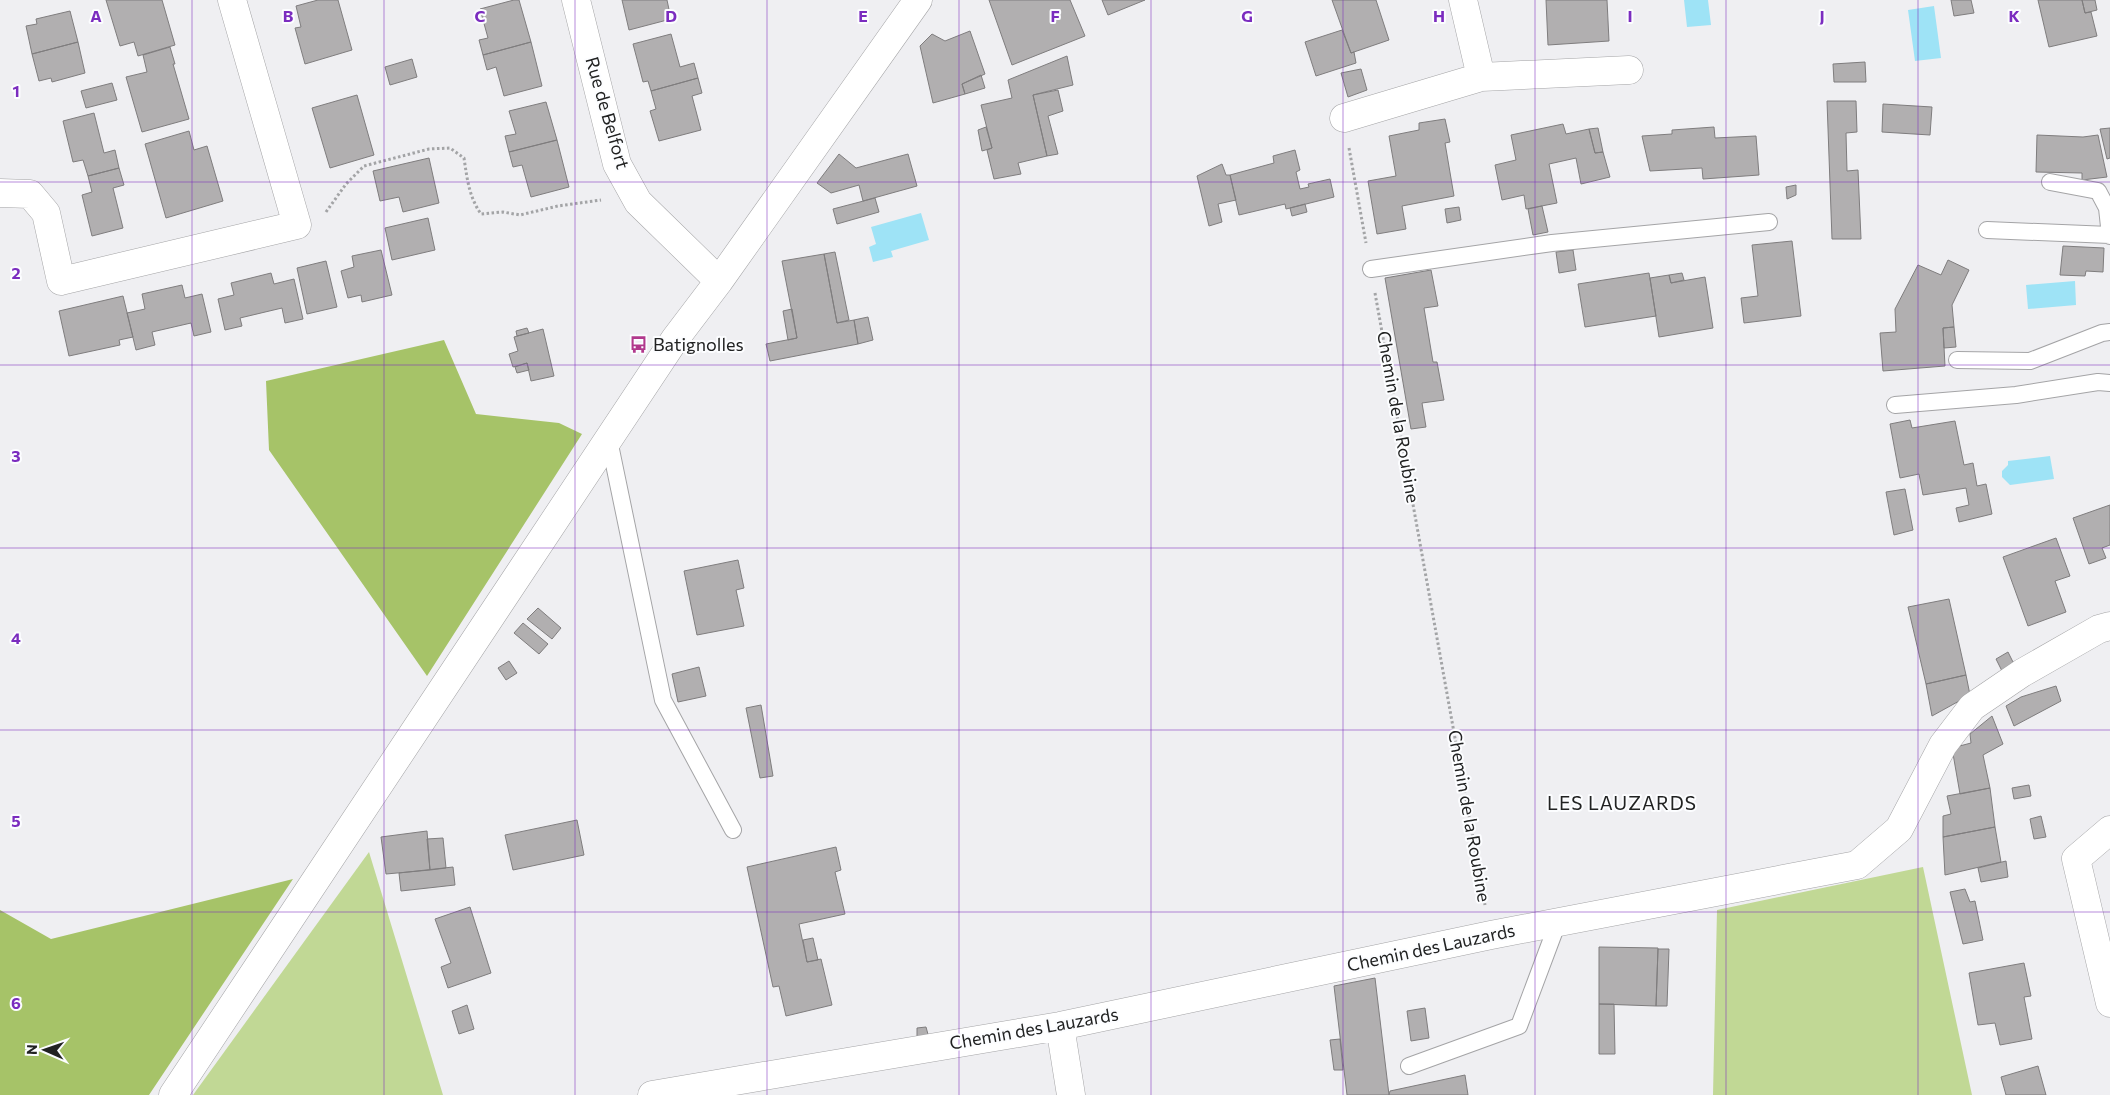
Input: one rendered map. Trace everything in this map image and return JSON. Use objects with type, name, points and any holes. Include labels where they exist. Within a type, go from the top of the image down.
[{"type":"street","points":[[0,193],[30,194],[46,213],[62,281],[297,225],[232,0]]},
{"type":"street","name":"Rue de Belfort","points":[[576,0],[617,164],[638,202],[719,280]]},
{"type":"street","points":[[173,1095],[675,338],[719,280],[918,0]]},
{"type":"street","points":[[1463,0],[1481,77]]},
{"type":"street","points":[[1344,118],[1481,77],[1629,70]]},
{"type":"street","name":"Chemin des Lauzards","points":[[652,1095],[1060,1026],[1491,935],[1857,865],[1899,829],[1943,744],[1972,707],[2022,673],[2100,629],[2110,626]]},
{"type":"street","points":[[2110,830],[2076,859],[2110,1003]]},
{"type":"street","points":[[1060,1026],[1071,1095]]},
{"type":"lane","points":[[1987,230],[2110,236],[2107,208],[2098,191],[2050,182]]},
{"type":"lane","points":[[1371,269],[1552,243],[1768,222]]},
{"type":"lane","points":[[1958,360],[2030,361],[2102,332],[2110,332]]},
{"type":"lane","points":[[1895,405],[2016,395],[2098,382],[2110,383]]},
{"type":"lane","points":[[609,440],[663,700],[733,830]]},
{"type":"lane","points":[[1409,1066],[1519,1026],[1558,922]]},
{"type":"path","name":"Chemin de la Roubine","points":[[1344,118],[1491,935]]},
{"type":"path","points":[[297,225],[324,215],[346,184],[364,166],[429,149],[450,148],[464,158],[467,181],[474,204],[481,214],[503,212],[520,215],[596,200],[638,202]]},
{"type":"green space","points":[[444,340],[476,414],[559,423],[582,434],[427,676],[269,450],[266,381]]},
{"type":"green space","points":[[369,852],[443,1095],[193,1095]]},
{"type":"green space","points":[[1923,867],[1972,1095],[1713,1095],[1717,910]]},
{"type":"green space","points":[[293,879],[149,1095],[0,1095],[0,910],[51,939]]},
{"type":"water","points":[[1684,0],[1708,0],[1711,25],[1687,27]]},
{"type":"water","points":[[1934,6],[1941,58],[1915,61],[1908,10]]},
{"type":"water","points":[[921,213],[929,240],[891,251],[893,257],[873,262],[869,247],[876,244],[871,227]]},
{"type":"water","points":[[2075,281],[2076,305],[2028,309],[2026,285]]},
{"type":"water","points":[[2050,456],[2054,479],[2010,485],[2002,477],[2002,471],[2008,465],[2008,461]]},
{"type":"building","points":[[106,0],[162,0],[175,45],[138,56],[134,42],[120,46]]},
{"type":"building","points":[[318,0],[338,0],[352,50],[305,64],[295,28],[301,27],[296,6]]},
{"type":"building","points":[[519,0],[531,42],[483,55],[479,40],[488,38],[480,9]]},
{"type":"building","points":[[622,0],[667,0],[671,19],[629,30]]},
{"type":"building","points":[[989,0],[1070,0],[1085,36],[1012,65]]},
{"type":"building","points":[[1102,0],[1145,0],[1108,15]]},
{"type":"building","points":[[1332,0],[1376,0],[1389,40],[1351,53]]},
{"type":"building","points":[[1546,0],[1607,0],[1609,41],[1548,45]]},
{"type":"building","points":[[1951,0],[1971,0],[1974,13],[1954,16]]},
{"type":"building","points":[[2038,0],[2082,0],[2085,13],[2091,12],[2097,36],[2049,47]]},
{"type":"building","points":[[2082,0],[2095,0],[2097,10],[2085,13]]},
{"type":"building","points":[[70,11],[78,42],[32,54],[26,26],[37,24],[36,19]]},
{"type":"building","points":[[1342,30],[1351,53],[1354,52],[1356,63],[1316,76],[1305,42]]},
{"type":"building","points":[[970,31],[985,74],[962,84],[965,94],[933,103],[920,46],[932,34],[945,41]]},
{"type":"building","points":[[671,34],[680,67],[694,63],[698,78],[651,91],[648,81],[643,82],[633,44]]},
{"type":"building","points":[[78,42],[85,73],[52,82],[51,78],[39,81],[32,54]]},
{"type":"building","points":[[531,42],[542,86],[504,96],[496,67],[487,70],[483,55]]},
{"type":"building","points":[[170,47],[189,119],[142,132],[126,77],[147,72],[143,55]]},
{"type":"building","points":[[1067,56],[1073,85],[1033,95],[1047,156],[1018,163],[1021,174],[994,179],[987,150],[992,148],[981,105],[1012,98],[1008,80]]},
{"type":"building","points":[[412,59],[417,77],[390,85],[385,67]]},
{"type":"building","points":[[1865,62],[1866,82],[1834,82],[1833,64]]},
{"type":"building","points":[[1361,69],[1367,90],[1348,97],[1341,73]]},
{"type":"building","points":[[981,75],[985,88],[965,94],[962,84]]},
{"type":"building","points":[[698,78],[702,93],[692,96],[701,130],[659,141],[650,111],[656,109],[651,91]]},
{"type":"building","points":[[112,83],[117,100],[86,108],[81,91]]},
{"type":"building","points":[[1058,90],[1063,111],[1048,116],[1058,154],[1047,156],[1033,95]]},
{"type":"building","points":[[357,95],[374,155],[330,168],[312,108]]},
{"type":"building","points":[[1827,101],[1856,101],[1857,132],[1846,133],[1847,171],[1858,170],[1861,239],[1832,239]]},
{"type":"building","points":[[546,102],[557,140],[509,152],[505,136],[516,134],[509,111]]},
{"type":"building","points":[[1883,104],[1932,107],[1930,135],[1882,132]]},
{"type":"building","points":[[94,113],[104,153],[115,150],[119,168],[88,176],[83,160],[73,162],[63,121]]},
{"type":"building","points":[[1445,119],[1450,142],[1445,143],[1454,196],[1402,206],[1406,229],[1377,234],[1368,181],[1396,176],[1389,136],[1419,130],[1419,123]]},
{"type":"building","points":[[1563,124],[1566,134],[1589,129],[1595,153],[1603,152],[1610,177],[1581,184],[1576,158],[1549,164],[1557,203],[1526,209],[1524,195],[1502,200],[1495,165],[1516,160],[1511,135]]},
{"type":"building","points":[[986,127],[992,148],[982,151],[978,130]]},
{"type":"building","points":[[1714,127],[1715,138],[1756,136],[1759,175],[1703,179],[1702,168],[1650,171],[1642,136],[1672,134],[1672,130]]},
{"type":"building","points":[[1598,128],[1603,152],[1595,153],[1589,129]]},
{"type":"building","points":[[2110,128],[2110,158],[2107,159],[2100,129]]},
{"type":"building","points":[[189,131],[194,150],[207,146],[223,201],[166,218],[145,144]]},
{"type":"building","points":[[2037,135],[2083,137],[2098,135],[2107,177],[2082,180],[2082,173],[2036,172]]},
{"type":"building","points":[[557,140],[569,187],[531,197],[522,165],[513,167],[509,152]]},
{"type":"building","points":[[1295,150],[1300,170],[1296,172],[1300,189],[1309,187],[1308,184],[1330,179],[1334,197],[1286,209],[1285,204],[1239,215],[1230,175],[1274,163],[1273,156]]},
{"type":"building","points":[[839,154],[856,168],[908,154],[917,186],[863,201],[859,185],[831,193],[817,183]]},
{"type":"building","points":[[429,158],[439,203],[403,212],[399,197],[380,201],[373,171]]},
{"type":"building","points":[[1222,164],[1226,175],[1230,175],[1236,200],[1218,204],[1222,222],[1209,226],[1197,176]]},
{"type":"building","points":[[119,168],[124,185],[113,188],[123,228],[92,236],[82,195],[92,192],[88,176]]},
{"type":"building","points":[[1796,185],[1796,195],[1787,199],[1786,187]]},
{"type":"building","points":[[875,198],[879,212],[837,224],[833,209]]},
{"type":"building","points":[[1305,204],[1307,212],[1292,216],[1290,208]]},
{"type":"building","points":[[1542,206],[1548,232],[1533,235],[1528,209]]},
{"type":"building","points":[[1459,207],[1461,220],[1447,223],[1445,209]]},
{"type":"building","points":[[428,218],[435,250],[392,260],[385,228]]},
{"type":"building","points":[[1792,241],[1801,316],[1744,323],[1741,298],[1758,296],[1752,245]]},
{"type":"building","points":[[2063,246],[2104,248],[2103,272],[2086,271],[2085,276],[2060,275]]},
{"type":"building","points":[[381,250],[392,295],[362,302],[361,295],[348,298],[341,271],[354,267],[352,256]]},
{"type":"building","points":[[1573,250],[1576,270],[1559,273],[1556,252]]},
{"type":"building","points":[[835,252],[849,320],[837,323],[824,254]]},
{"type":"building","points":[[824,254],[837,323],[854,320],[858,344],[770,361],[766,344],[797,338],[782,261]]},
{"type":"building","points":[[1948,260],[1969,270],[1952,305],[1954,327],[1943,328],[1945,366],[1883,371],[1880,333],[1896,332],[1895,309],[1918,265],[1941,275]]},
{"type":"building","points":[[326,261],[337,307],[307,314],[297,268]]},
{"type":"building","points":[[1431,270],[1438,306],[1424,308],[1433,362],[1437,362],[1444,400],[1422,403],[1426,427],[1411,429],[1385,278]]},
{"type":"building","points":[[271,273],[274,284],[294,279],[303,319],[285,323],[282,308],[240,318],[242,326],[225,330],[218,299],[234,295],[231,283]]},
{"type":"building","points":[[1649,273],[1656,316],[1585,327],[1578,284]]},
{"type":"building","points":[[1682,273],[1684,280],[1671,283],[1669,275]]},
{"type":"building","points":[[1669,275],[1671,283],[1705,277],[1713,328],[1659,337],[1650,278]]},
{"type":"building","points":[[182,285],[185,298],[202,294],[211,332],[194,336],[191,323],[152,332],[155,345],[136,350],[127,313],[145,309],[142,294]]},
{"type":"building","points":[[123,296],[133,337],[119,340],[120,345],[69,356],[59,311]]},
{"type":"building","points":[[792,309],[797,338],[788,340],[783,311]]},
{"type":"building","points":[[868,317],[873,340],[858,344],[854,320]]},
{"type":"building","points":[[1954,327],[1956,347],[1944,348],[1943,328]]},
{"type":"building","points":[[527,328],[529,333],[517,336],[516,331]]},
{"type":"building","points":[[543,329],[554,376],[531,381],[527,363],[513,367],[509,354],[518,351],[514,337]]},
{"type":"building","points":[[527,363],[529,370],[517,373],[515,367]]},
{"type":"building","points":[[1910,420],[1912,428],[1955,421],[1964,465],[1973,463],[1977,486],[1986,484],[1992,514],[1959,522],[1956,508],[1969,505],[1966,488],[1923,495],[1919,474],[1900,478],[1890,424]]},
{"type":"building","points":[[1905,489],[1913,530],[1894,535],[1886,492]]},
{"type":"building","points":[[2110,505],[2110,545],[2102,548],[2106,558],[2089,564],[2073,518]]},
{"type":"building","points":[[2056,538],[2070,576],[2055,581],[2066,612],[2028,626],[2003,557]]},
{"type":"building","points":[[738,560],[744,588],[736,590],[744,626],[697,635],[684,571]]},
{"type":"building","points":[[1949,599],[1966,675],[1926,684],[1908,607]]},
{"type":"building","points":[[538,608],[561,628],[552,639],[527,619]]},
{"type":"building","points":[[523,623],[548,644],[539,654],[514,633]]},
{"type":"building","points":[[2008,652],[2015,666],[2003,673],[1996,659]]},
{"type":"building","points":[[509,661],[517,673],[506,680],[498,668]]},
{"type":"building","points":[[699,667],[706,696],[678,702],[672,674]]},
{"type":"building","points":[[1966,675],[1970,695],[1932,716],[1926,684]]},
{"type":"building","points":[[2056,686],[2061,701],[2014,726],[2006,706],[2021,697]]},
{"type":"building","points":[[761,705],[773,776],[760,778],[746,708]]},
{"type":"building","points":[[1992,716],[2003,744],[1983,755],[1990,788],[1960,794],[1952,748],[1971,743],[1970,734]]},
{"type":"building","points":[[2029,785],[2031,796],[2014,799],[2012,788]]},
{"type":"building","points":[[1990,788],[1995,827],[1943,837],[1943,816],[1951,814],[1947,796]]},
{"type":"building","points":[[2041,816],[2046,837],[2034,839],[2030,819]]},
{"type":"building","points":[[577,820],[584,855],[513,870],[505,835]]},
{"type":"building","points":[[1995,827],[2001,862],[1945,875],[1943,837]]},
{"type":"building","points":[[427,831],[430,870],[386,874],[381,837]]},
{"type":"building","points":[[443,838],[446,868],[430,870],[427,839]]},
{"type":"building","points":[[836,847],[841,870],[835,872],[845,914],[799,924],[807,962],[821,959],[832,1005],[786,1016],[779,986],[773,987],[747,867]]},
{"type":"building","points":[[2006,861],[2008,877],[1981,882],[1978,868]]},
{"type":"building","points":[[453,867],[455,885],[401,891],[399,873]]},
{"type":"building","points":[[1965,889],[1970,902],[1975,901],[1983,940],[1963,944],[1950,892]]},
{"type":"building","points":[[470,907],[491,973],[448,988],[441,967],[451,963],[435,919]]},
{"type":"building","points":[[813,938],[818,960],[807,962],[803,940]]},
{"type":"building","points":[[1599,947],[1658,948],[1656,1006],[1599,1004]]},
{"type":"building","points":[[1658,949],[1669,949],[1667,1006],[1656,1006]]},
{"type":"building","points":[[2024,963],[2031,996],[2024,997],[2032,1039],[2000,1045],[1995,1023],[1978,1025],[1969,973]]},
{"type":"building","points":[[1375,978],[1389,1095],[1347,1095],[1334,986]]},
{"type":"building","points":[[1599,1004],[1614,1004],[1615,1054],[1599,1054]]},
{"type":"building","points":[[467,1005],[474,1029],[459,1034],[452,1011]]},
{"type":"building","points":[[1425,1008],[1429,1038],[1411,1041],[1407,1011]]},
{"type":"building","points":[[926,1027],[929,1038],[917,1041],[917,1028]]},
{"type":"building","points":[[1340,1039],[1343,1070],[1334,1070],[1330,1040]]},
{"type":"building","points":[[2038,1066],[2046,1095],[2006,1095],[2001,1077]]},
{"type":"building","points":[[1465,1075],[1468,1095],[1389,1095],[1390,1091]]},
{"type":"place","name":"Batignolles","points":[[639,345]]},
{"type":"district","name":"LES LAUZARDS","points":[[1622,803]]}]
